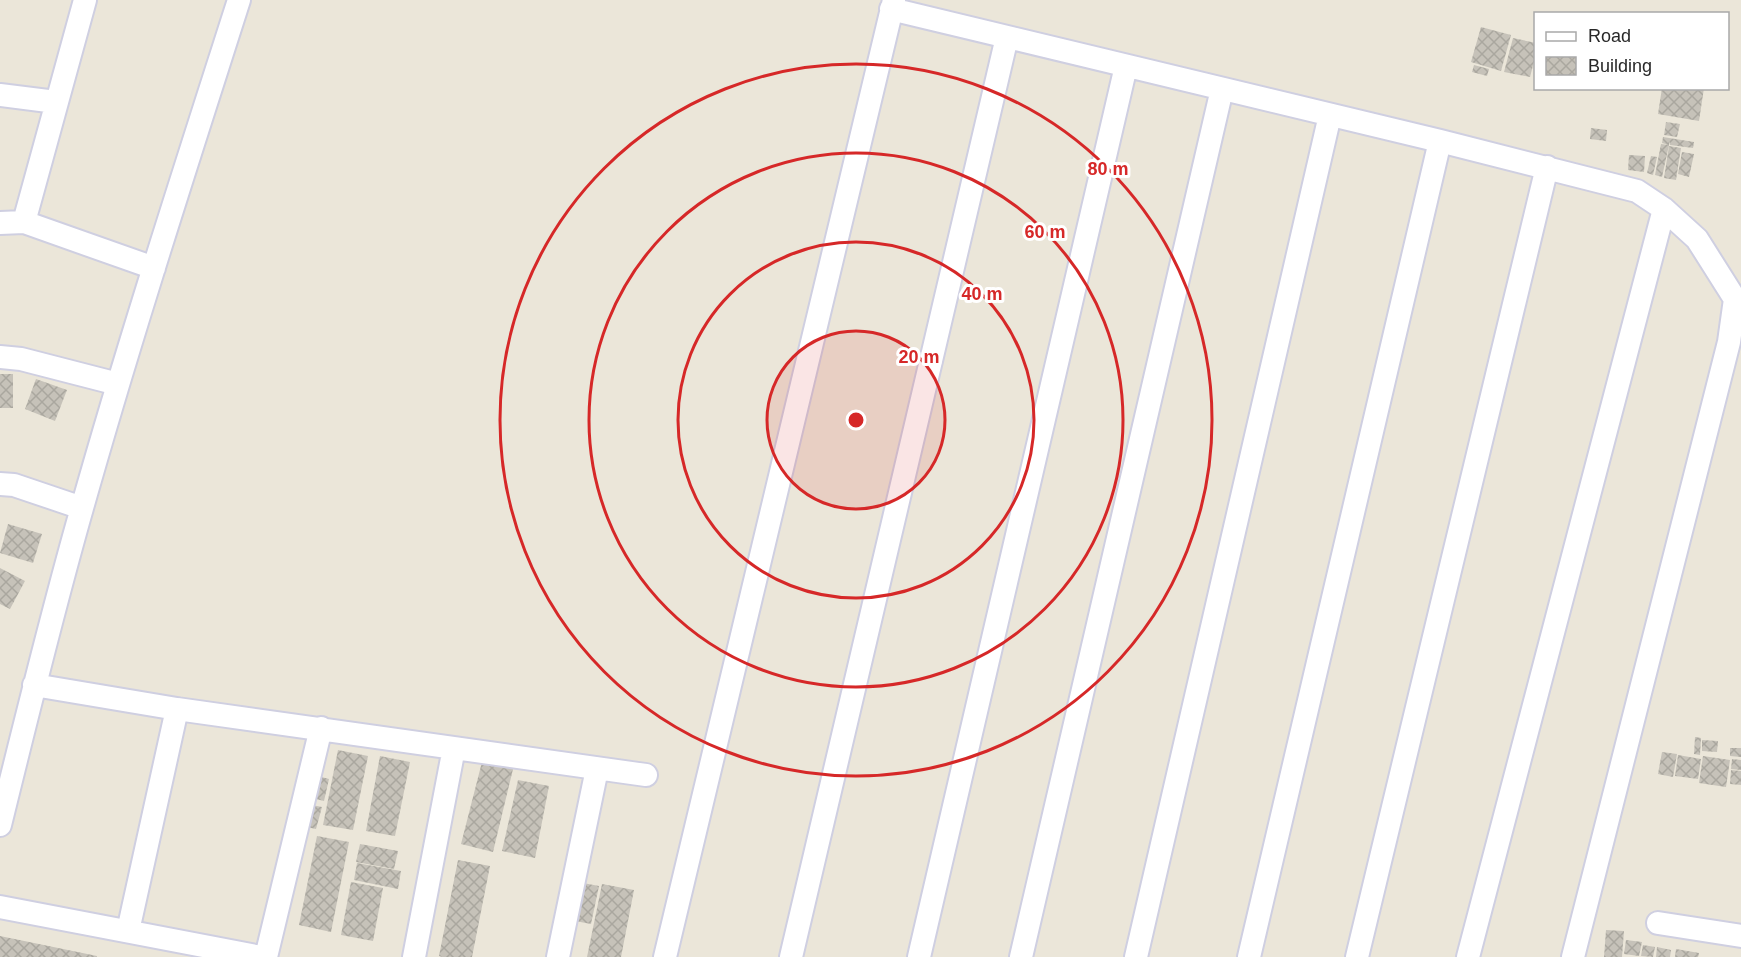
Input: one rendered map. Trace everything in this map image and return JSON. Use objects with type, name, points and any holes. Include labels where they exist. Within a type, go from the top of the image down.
[{"type":"street","points":[[24,222],[85,0]]},
{"type":"street","points":[[0,825],[34,685],[82,508],[118,384],[239,0]]},
{"type":"street","points":[[665,957],[893,5],[1007,37],[1637,190],[1664,209],[1697,239],[1735,299],[1726,354],[1573,957]]},
{"type":"street","points":[[790,957],[1007,37]]},
{"type":"street","points":[[920,957],[1126,66]]},
{"type":"street","points":[[1021,957],[1222,88]]},
{"type":"street","points":[[0,95],[56,102]]},
{"type":"street","points":[[1136,957],[1330,115]]},
{"type":"street","points":[[1249,957],[1440,141]]},
{"type":"street","points":[[1357,957],[1547,167]]},
{"type":"street","points":[[1468,957],[1664,209]]},
{"type":"street","points":[[0,223],[24,222],[154,268]]},
{"type":"street","points":[[0,357],[21,358],[118,384]]},
{"type":"street","points":[[0,484],[14,485],[82,508]]},
{"type":"street","points":[[34,685],[177,709],[646,775]]},
{"type":"street","points":[[128,931],[177,709]]},
{"type":"street","points":[[266,957],[321,728]]},
{"type":"street","points":[[414,957],[454,748]]},
{"type":"street","points":[[558,957],[597,769]]},
{"type":"street","points":[[0,907],[261,957]]},
{"type":"street","points":[[1659,923],[1741,936]]},
{"type":"building","points":[[1481,27],[1511,35],[1501,71],[1471,62]]},
{"type":"building","points":[[1513,38],[1534,43],[1534,62],[1530,77],[1504,72]]},
{"type":"building","points":[[1474,65],[1489,69],[1487,76],[1472,72]]},
{"type":"building","points":[[1662,90],[1704,90],[1699,121],[1658,114]]},
{"type":"building","points":[[1666,122],[1680,124],[1677,137],[1664,135]]},
{"type":"building","points":[[1591,128],[1607,130],[1606,141],[1590,139]]},
{"type":"building","points":[[1663,137],[1694,142],[1693,148],[1670,145],[1670,141],[1669,145],[1662,143]]},
{"type":"building","points":[[1661,144],[1669,145],[1662,177],[1655,175]]},
{"type":"building","points":[[1669,146],[1681,148],[1676,180],[1664,178]]},
{"type":"building","points":[[1682,152],[1694,154],[1689,177],[1678,174]]},
{"type":"building","points":[[1629,155],[1645,156],[1644,172],[1628,170]]},
{"type":"building","points":[[1651,156],[1657,157],[1653,175],[1647,173]]},
{"type":"building","points":[[0,374],[13,374],[13,408],[0,408]]},
{"type":"building","points":[[36,379],[67,390],[55,421],[25,409]]},
{"type":"building","points":[[8,524],[42,534],[33,563],[0,553]]},
{"type":"building","points":[[0,568],[25,581],[10,609],[0,604]]},
{"type":"building","points":[[1695,737],[1701,738],[1700,755],[1694,754]]},
{"type":"building","points":[[1702,740],[1718,741],[1717,752],[1702,751]]},
{"type":"building","points":[[1730,748],[1741,748],[1741,757],[1730,756]]},
{"type":"building","points":[[338,750],[368,756],[353,830],[323,825]]},
{"type":"building","points":[[1662,752],[1677,754],[1673,777],[1658,774]]},
{"type":"building","points":[[1678,755],[1701,759],[1698,779],[1675,776]]},
{"type":"building","points":[[380,756],[410,762],[395,836],[366,831]]},
{"type":"building","points":[[1703,756],[1730,760],[1726,787],[1699,783]]},
{"type":"building","points":[[483,758],[514,765],[493,852],[461,844]]},
{"type":"building","points":[[1732,759],[1741,760],[1741,770],[1731,769]]},
{"type":"building","points":[[1731,770],[1741,771],[1741,785],[1730,784]]},
{"type":"building","points":[[314,775],[329,779],[324,801],[308,797]]},
{"type":"building","points":[[518,780],[549,786],[535,858],[502,851]]},
{"type":"building","points":[[307,804],[322,807],[316,829],[302,826]]},
{"type":"building","points":[[317,836],[349,842],[331,932],[299,925]]},
{"type":"building","points":[[360,844],[398,851],[394,869],[356,862]]},
{"type":"building","points":[[458,860],[490,866],[472,957],[442,957],[439,956]]},
{"type":"building","points":[[357,863],[401,871],[398,889],[354,880]]},
{"type":"building","points":[[351,882],[383,888],[373,941],[341,935]]},
{"type":"building","points":[[583,883],[599,886],[591,924],[575,921]]},
{"type":"building","points":[[602,884],[634,890],[621,957],[587,957]]},
{"type":"building","points":[[1606,930],[1624,931],[1622,957],[1604,957]]},
{"type":"building","points":[[0,936],[97,956],[97,957],[0,957]]},
{"type":"building","points":[[1626,940],[1642,942],[1639,956],[1624,954]]},
{"type":"building","points":[[1643,945],[1655,947],[1653,957],[1641,956]]},
{"type":"building","points":[[1657,947],[1671,950],[1670,957],[1656,957]]},
{"type":"building","points":[[1676,949],[1699,953],[1698,957],[1675,957]]}]
